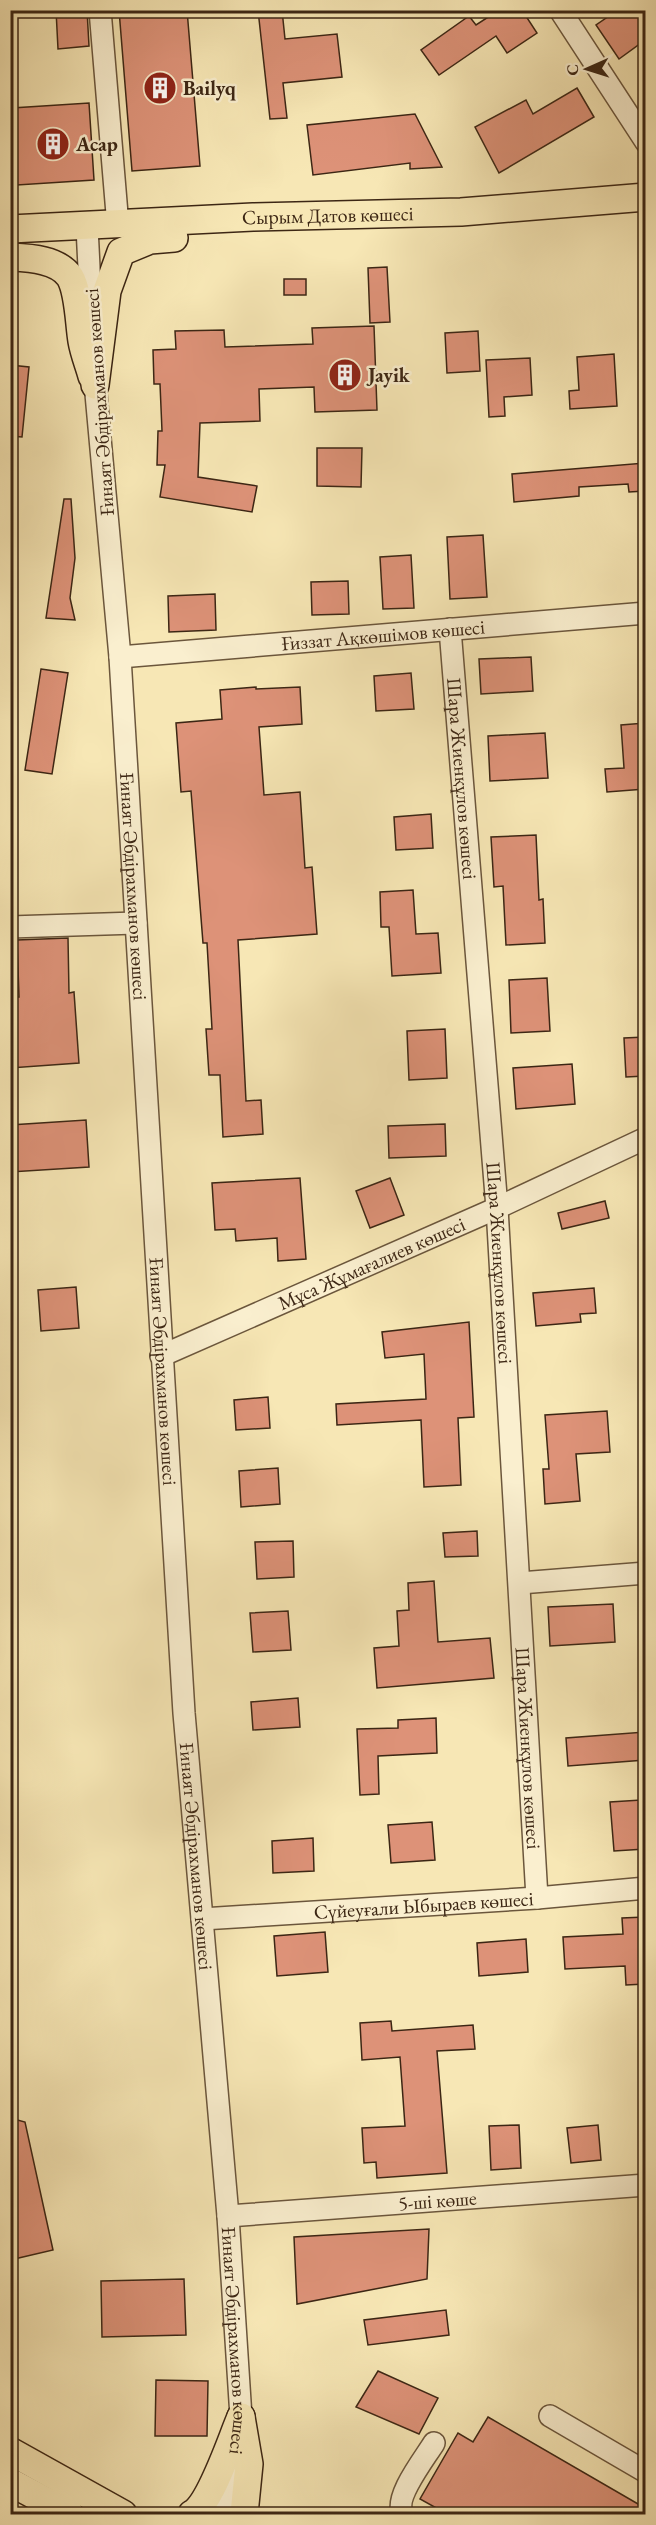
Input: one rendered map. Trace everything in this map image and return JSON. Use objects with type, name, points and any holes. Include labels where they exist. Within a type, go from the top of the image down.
[{"type":"main road","name":"Сырым Датов көшесі","points":[[10,230],[252,217],[462,212],[645,197]]},
{"type":"main road","points":[[95,385],[107,291],[121,252],[150,240],[221,237],[238,231],[252,217]]},
{"type":"main road","points":[[10,256],[32,258],[55,265],[70,277],[76,299],[82,344],[95,385]]},
{"type":"main road","points":[[192,2514],[204,2503],[212,2490],[241,2416]]},
{"type":"main road","points":[[241,2416],[249,2464],[244,2514]]},
{"type":"main road","points":[[10,2451],[123,2514]]},
{"type":"main road","points":[[10,2482],[70,2514]]},
{"type":"main road","points":[[89,2495],[146,2514]]},
{"type":"street","points":[[100,10],[118,226]]},
{"type":"street","points":[[560,10],[645,142]]},
{"type":"street","name":"Ғинаят Әбдірахманов көшесі","points":[[87,227],[95,385],[120,657],[183,1713],[228,2216],[241,2416],[233,2483],[221,2514]]},
{"type":"street","name":"Ғиззат Ақкөшімов көшесi","points":[[120,657],[645,613]]},
{"type":"street","name":"Шара Жиенқұлов көшесі","points":[[450,629],[496,1208],[537,1898]]},
{"type":"street","points":[[10,927],[136,923]]},
{"type":"street","name":"Мұса Жұмағалиев көшесі","points":[[161,1356],[496,1208],[645,1138]]},
{"type":"street","points":[[520,1583],[645,1573]]},
{"type":"street","name":"Сүйеуғали Ыбыраев көшесi","points":[[202,1919],[537,1898],[645,1888]]},
{"type":"street","name":"5-шi көше","points":[[228,2216],[645,2185]]},
{"type":"street","points":[[550,2416],[645,2472]]},
{"type":"street","points":[[404,2514],[401,2511],[401,2498],[434,2442]]},
{"type":"building","points":[[56,10],[87,10],[89,46],[58,49]]},
{"type":"building","name":"Bailyq","points":[[119,10],[187,10],[200,166],[132,171]]},
{"type":"building","points":[[258,10],[282,10],[285,39],[337,34],[342,77],[283,83],[287,118],[270,119]]},
{"type":"building","points":[[499,10],[522,10],[537,33],[507,53],[496,36],[439,75],[421,50],[469,16],[476,25]]},
{"type":"building","points":[[618,10],[645,10],[645,40],[619,59],[596,25]]},
{"type":"building","points":[[577,88],[594,117],[499,173],[475,127],[526,100],[533,114]]},
{"type":"building","name":"Асар","points":[[89,103],[94,180],[17,185],[12,108]]},
{"type":"building","points":[[415,114],[442,167],[410,169],[410,163],[313,175],[307,125]]},
{"type":"building","points":[[387,267],[390,322],[370,323],[368,268]]},
{"type":"building","points":[[284,279],[306,279],[306,295],[284,295]]},
{"type":"building","points":[[374,326],[377,410],[315,412],[314,387],[259,389],[260,421],[200,423],[198,477],[257,486],[252,512],[160,497],[165,465],[157,465],[158,431],[162,431],[160,384],[154,384],[153,350],[176,349],[175,331],[224,330],[225,347],[313,344],[312,328]]},
{"type":"building","points":[[478,331],[480,371],[447,373],[445,333]]},
{"type":"building","points":[[614,354],[617,406],[570,409],[569,391],[579,390],[577,357]]},
{"type":"building","points":[[530,358],[532,395],[504,397],[505,416],[489,417],[486,360]]},
{"type":"building","points":[[10,365],[29,367],[22,437],[10,436]]},
{"type":"building","points":[[317,448],[362,448],[361,487],[317,486]]},
{"type":"building","points":[[645,463],[645,491],[629,492],[628,484],[579,487],[579,496],[514,502],[512,474]]},
{"type":"building","points":[[64,499],[71,499],[75,558],[70,598],[75,620],[46,618]]},
{"type":"building","points":[[483,535],[487,597],[450,599],[447,537]]},
{"type":"building","points":[[411,555],[414,608],[383,609],[380,557]]},
{"type":"building","points":[[348,581],[349,614],[312,615],[311,582]]},
{"type":"building","points":[[215,594],[216,630],[169,632],[168,596]]},
{"type":"building","points":[[531,657],[533,691],[481,694],[479,659]]},
{"type":"building","points":[[41,669],[68,673],[52,774],[25,770]]},
{"type":"building","points":[[411,673],[414,709],[376,711],[374,676]]},
{"type":"building","points":[[256,687],[256,689],[300,687],[302,724],[259,727],[264,795],[300,792],[305,868],[312,867],[317,934],[238,940],[246,1101],[261,1100],[263,1134],[223,1137],[220,1075],[209,1075],[206,1029],[212,1029],[207,943],[203,943],[191,791],[181,792],[176,723],[222,719],[220,690]]},
{"type":"building","points":[[645,723],[645,789],[607,792],[605,769],[624,768],[621,725]]},
{"type":"building","points":[[545,733],[548,778],[490,781],[488,736]]},
{"type":"building","points":[[431,814],[433,848],[396,850],[394,817]]},
{"type":"building","points":[[536,835],[539,900],[543,899],[545,943],[506,945],[503,886],[494,887],[491,837]]},
{"type":"building","points":[[413,890],[416,934],[438,933],[441,973],[392,976],[389,927],[381,927],[380,892]]},
{"type":"building","points":[[68,938],[69,993],[74,992],[79,1063],[10,1068],[10,997],[19,997],[17,940]]},
{"type":"building","points":[[547,978],[550,1031],[511,1033],[509,980]]},
{"type":"building","points":[[445,1029],[447,1078],[409,1080],[407,1031]]},
{"type":"building","points":[[645,1037],[645,1076],[626,1077],[624,1038]]},
{"type":"building","points":[[572,1064],[575,1104],[516,1109],[513,1068]]},
{"type":"building","points":[[86,1120],[89,1167],[10,1172],[10,1125]]},
{"type":"building","points":[[445,1124],[446,1156],[389,1158],[388,1126]]},
{"type":"building","points":[[300,1178],[306,1259],[278,1261],[277,1238],[236,1241],[235,1229],[215,1230],[212,1183]]},
{"type":"building","points":[[390,1178],[404,1215],[370,1228],[356,1191]]},
{"type":"building","points":[[605,1201],[609,1218],[562,1229],[558,1213]]},
{"type":"building","points":[[76,1287],[79,1328],[41,1331],[38,1290]]},
{"type":"building","points":[[594,1288],[596,1313],[580,1314],[581,1322],[536,1326],[533,1293]]},
{"type":"building","points":[[469,1322],[474,1417],[458,1418],[461,1485],[424,1487],[421,1420],[337,1425],[336,1404],[426,1399],[424,1354],[385,1358],[382,1332]]},
{"type":"building","points":[[268,1397],[270,1428],[236,1430],[234,1400]]},
{"type":"building","points":[[607,1411],[610,1452],[576,1454],[580,1501],[545,1504],[543,1469],[549,1469],[545,1415]]},
{"type":"building","points":[[278,1468],[280,1504],[241,1507],[239,1471]]},
{"type":"building","points":[[477,1531],[478,1556],[445,1557],[443,1533]]},
{"type":"building","points":[[293,1541],[294,1577],[257,1579],[255,1542]]},
{"type":"building","points":[[434,1581],[438,1642],[490,1638],[494,1678],[377,1688],[374,1648],[399,1646],[397,1611],[409,1610],[408,1583]]},
{"type":"building","points":[[613,1604],[615,1642],[550,1646],[548,1607]]},
{"type":"building","points":[[288,1611],[291,1650],[253,1652],[250,1613]]},
{"type":"building","points":[[298,1698],[300,1727],[253,1730],[251,1702]]},
{"type":"building","points":[[436,1718],[437,1753],[378,1756],[379,1794],[360,1795],[357,1729],[398,1728],[398,1720]]},
{"type":"building","points":[[645,1732],[645,1760],[568,1766],[566,1738]]},
{"type":"building","points":[[641,1800],[645,1849],[614,1851],[610,1802]]},
{"type":"building","points":[[432,1822],[435,1860],[391,1863],[388,1825]]},
{"type":"building","points":[[313,1838],[314,1871],[273,1873],[272,1841]]},
{"type":"building","points":[[645,1917],[645,1984],[626,1985],[625,1966],[565,1969],[563,1937],[623,1934],[622,1918]]},
{"type":"building","points":[[325,1932],[328,1972],[277,1976],[274,1936]]},
{"type":"building","points":[[526,1939],[528,1972],[479,1976],[477,1943]]},
{"type":"building","points":[[391,2021],[392,2031],[473,2025],[475,2049],[437,2051],[447,2173],[377,2178],[376,2162],[364,2163],[362,2128],[405,2126],[400,2057],[362,2060],[360,2023]]},
{"type":"building","points":[[10,2118],[25,2122],[53,2250],[10,2260]]},
{"type":"building","points":[[519,2125],[521,2168],[491,2170],[489,2126]]},
{"type":"building","points":[[598,2125],[601,2160],[571,2163],[567,2128]]},
{"type":"building","points":[[429,2229],[427,2279],[297,2304],[294,2237]]},
{"type":"building","points":[[184,2279],[186,2335],[102,2337],[101,2281]]},
{"type":"building","points":[[446,2310],[449,2335],[368,2345],[364,2320]]},
{"type":"building","points":[[378,2371],[438,2398],[419,2434],[356,2407]]},
{"type":"building","points":[[156,2380],[208,2381],[207,2436],[155,2436]]},
{"type":"building","points":[[488,2417],[645,2508],[645,2514],[447,2514],[420,2499],[458,2433],[473,2442]]},
{"type":"place","name":"Bailyq","points":[[160,88]]},
{"type":"place","name":"Асар","points":[[53,144]]},
{"type":"place","name":"Jayik","points":[[345,375]]}]
